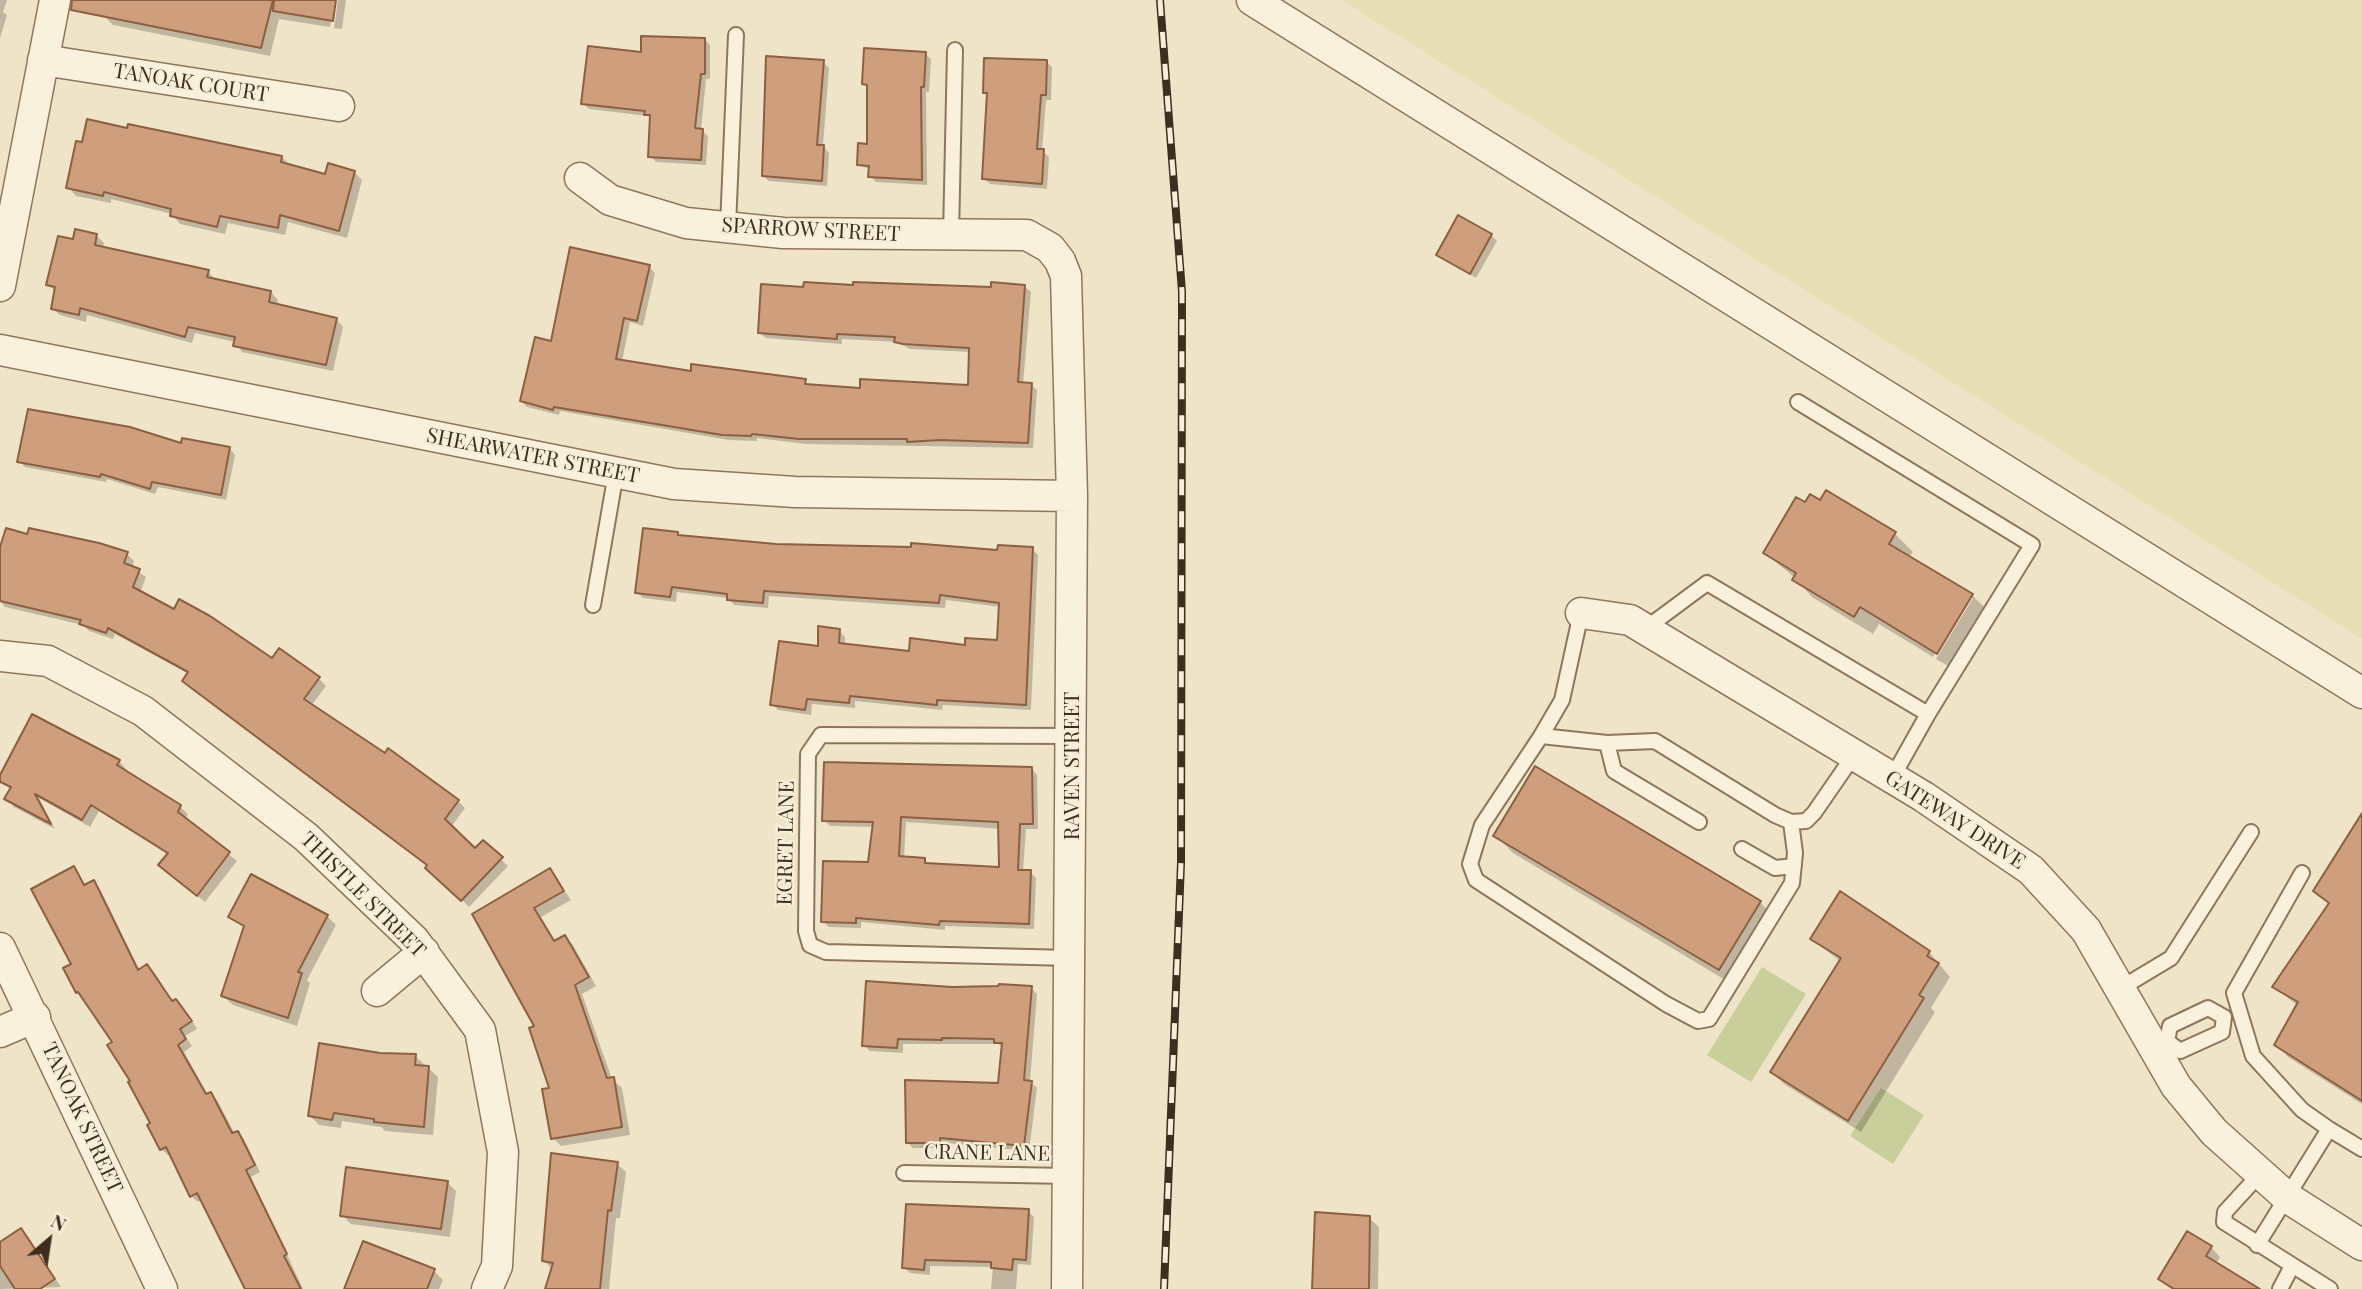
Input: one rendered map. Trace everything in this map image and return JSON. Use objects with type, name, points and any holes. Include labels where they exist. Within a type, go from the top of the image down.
[{"type":"street","points":[[0,286],[55,0]]},
{"type":"street","points":[[1252,0],[2362,693]]},
{"type":"street","name":"TANOAK COURT","points":[[43,60],[340,106]]},
{"type":"street","name":"SPARROW STREET","points":[[580,178],[610,200],[645,213],[728,227],[783,233],[1027,235],[1050,248]]},
{"type":"street","name":"RAVEN STREET","points":[[1050,248],[1066,276],[1072,496],[1073,736],[1067,1289]]},
{"type":"street","name":"SHEARWATER STREET","points":[[0,350],[674,484],[795,492],[1072,496]]},
{"type":"street","name":"GATEWAY DRIVE","points":[[1581,613],[1630,620],[1984,835],[2031,870],[2086,930],[2121,988],[2160,1044],[2176,1086],[2214,1132],[2259,1175],[2288,1198],[2362,1245]]},
{"type":"street","name":"THISTLE STREET","points":[[0,656],[48,661],[143,711],[306,837],[424,952],[480,1030],[503,1152],[497,1266],[487,1289]]},
{"type":"street","name":"TANOAK STREET","points":[[0,947],[162,1289]]},
{"type":"street","points":[[377,991],[424,952]]},
{"type":"street","points":[[0,1032],[35,1017]]},
{"type":"lane","points":[[728,227],[736,35]]},
{"type":"lane","points":[[951,236],[954,50]]},
{"type":"lane","points":[[1798,402],[2032,545],[1892,778]]},
{"type":"lane","points":[[593,605],[616,472]]},
{"type":"lane","points":[[1645,629],[1707,583],[1928,715]]},
{"type":"lane","points":[[1581,613],[1562,700],[1478,834],[1470,864],[1476,880],[1666,1004],[1698,1021],[1709,1018],[1791,883],[1794,866],[1791,822]]},
{"type":"lane","name":"EGRET LANE","points":[[1071,958],[826,953],[810,945],[806,931],[808,754],[814,740],[821,735],[1073,736]]},
{"type":"lane","points":[[1541,736],[1607,743],[1655,741],[1775,815],[1791,822],[1806,821],[1814,813],[1854,755]]},
{"type":"lane","points":[[1607,743],[1614,771],[1699,822]]},
{"type":"lane","points":[[2121,988],[2171,958],[2251,832]]},
{"type":"lane","points":[[1742,849],[1774,868],[1794,866]]},
{"type":"lane","points":[[2302,873],[2234,993],[2253,1056],[2302,1110],[2362,1149]]},
{"type":"lane","points":[[2224,1017],[2222,1032],[2180,1051],[2160,1044],[2170,1027],[2208,1008],[2224,1017],[2240,1011]]},
{"type":"lane","points":[[2257,1245],[2329,1129]]},
{"type":"lane","name":"CRANE LANE","points":[[904,1173],[1069,1176]]},
{"type":"lane","points":[[2259,1175],[2222,1218],[2234,1231],[2330,1289]]},
{"type":"lane","points":[[2280,1289],[2292,1266]]},
{"type":"shaded area","points":[[1341,0],[2362,0],[2362,639],[2339,624]]},
{"type":"green space","points":[[1762,967],[1806,994],[1751,1082],[1707,1055]]},
{"type":"green space","points":[[1881,1088],[1924,1115],[1893,1164],[1850,1136]]},
{"type":"building","points":[[72,0],[273,0],[261,48],[71,10]]},
{"type":"building","points":[[274,0],[336,0],[333,21],[273,11]]},
{"type":"building","points":[[641,36],[705,38],[705,74],[701,74],[695,128],[703,129],[701,160],[648,157],[650,115],[644,115],[645,111],[581,104],[588,46],[641,52]]},
{"type":"building","points":[[864,48],[926,52],[924,87],[921,87],[922,180],[868,177],[869,166],[857,165],[858,143],[867,144],[867,85],[862,84]]},
{"type":"building","points":[[766,56],[824,60],[817,145],[824,145],[822,181],[762,176]]},
{"type":"building","points":[[984,58],[1047,60],[1046,95],[1041,95],[1037,149],[1044,149],[1042,184],[982,179],[987,93],[983,93]]},
{"type":"building","points":[[87,119],[127,128],[128,124],[282,156],[281,162],[325,174],[328,163],[355,171],[339,231],[280,215],[278,228],[220,216],[217,227],[170,216],[171,209],[104,192],[103,196],[66,188],[76,141],[82,142]]},
{"type":"building","points":[[1458,215],[1492,234],[1470,274],[1436,255]]},
{"type":"building","points":[[75,229],[97,234],[95,245],[209,270],[207,277],[271,291],[269,302],[337,318],[326,365],[233,346],[235,337],[188,327],[185,337],[80,308],[79,315],[51,309],[55,287],[46,285],[58,236],[73,239]]},
{"type":"building","points":[[570,247],[650,265],[637,321],[624,318],[616,359],[691,371],[691,364],[806,379],[805,384],[860,388],[860,379],[968,385],[969,348],[903,344],[894,342],[895,337],[837,334],[837,339],[758,333],[761,284],[803,287],[804,282],[853,285],[853,282],[991,287],[991,282],[1025,285],[1018,382],[1032,383],[1028,443],[940,440],[907,442],[907,439],[799,439],[752,434],[722,435],[554,407],[553,410],[520,401],[535,337],[551,341]]},
{"type":"building","points":[[28,409],[130,427],[181,443],[182,438],[230,447],[221,495],[152,482],[150,489],[101,474],[100,477],[17,462]]},
{"type":"building","points":[[1826,490],[1896,532],[1889,544],[1973,594],[1937,654],[1860,607],[1854,617],[1792,580],[1796,573],[1763,553],[1796,497],[1805,502],[1810,494],[1820,500]]},
{"type":"building","points":[[6,528],[27,534],[29,528],[128,552],[124,563],[140,569],[133,587],[174,609],[179,599],[210,616],[272,658],[279,648],[320,677],[304,699],[385,753],[388,748],[459,800],[445,819],[475,848],[483,840],[503,857],[461,901],[425,868],[427,865],[182,681],[188,672],[108,628],[106,633],[79,624],[81,620],[0,601],[0,547]]},
{"type":"building","points":[[643,528],[678,532],[678,535],[776,544],[911,547],[911,543],[997,550],[998,545],[1033,547],[1026,705],[937,700],[937,705],[850,696],[849,703],[807,699],[805,710],[770,705],[779,641],[818,646],[818,626],[840,629],[839,643],[909,651],[910,638],[965,645],[965,638],[997,640],[999,603],[940,595],[939,603],[764,591],[763,603],[727,600],[727,594],[672,587],[670,597],[635,593]]},
{"type":"building","points":[[32,714],[120,760],[117,765],[181,805],[178,812],[230,852],[197,896],[158,865],[168,853],[91,805],[82,820],[35,794],[51,824],[4,799],[11,787],[0,782],[0,775]]},
{"type":"building","points":[[824,762],[1032,767],[1033,824],[1020,824],[1018,870],[1031,870],[1029,924],[940,921],[939,925],[856,918],[856,923],[821,922],[823,861],[868,862],[873,822],[822,821]],"holes":[[[901,817],[998,822],[999,867],[925,863],[925,858],[899,856]]]},
{"type":"building","points":[[1535,766],[1761,901],[1719,970],[1493,836]]},
{"type":"building","points":[[2362,813],[2362,1101],[2274,1045],[2298,1002],[2272,987],[2329,903],[2313,891]]},
{"type":"building","points":[[74,866],[84,885],[94,880],[138,970],[147,964],[172,1001],[176,999],[192,1021],[180,1029],[186,1039],[178,1045],[206,1094],[211,1092],[232,1133],[238,1131],[255,1165],[246,1170],[301,1289],[245,1289],[197,1193],[190,1197],[166,1147],[160,1150],[147,1125],[150,1123],[128,1082],[130,1081],[107,1045],[112,1042],[78,992],[76,993],[63,968],[71,964],[31,889]]},
{"type":"building","points":[[550,868],[564,891],[534,908],[554,941],[565,935],[589,977],[575,985],[607,1078],[614,1077],[622,1127],[551,1139],[542,1089],[549,1088],[529,1028],[534,1026],[472,914]]},
{"type":"building","points":[[251,874],[328,915],[298,972],[302,973],[288,1018],[221,996],[244,926],[228,917]]},
{"type":"building","points":[[1840,891],[1930,951],[1927,956],[1939,963],[1919,995],[1924,998],[1848,1121],[1770,1072],[1841,958],[1810,939]]},
{"type":"building","points":[[866,981],[952,987],[999,984],[1032,986],[1024,1080],[1032,1081],[1024,1146],[940,1138],[940,1143],[906,1143],[905,1080],[998,1083],[1002,1043],[994,1043],[994,1039],[942,1038],[898,1039],[897,1048],[862,1046]]},
{"type":"building","points":[[319,1043],[380,1053],[416,1054],[415,1065],[429,1066],[424,1127],[374,1122],[374,1119],[334,1113],[332,1120],[308,1116]]},
{"type":"building","points":[[551,1153],[618,1162],[611,1211],[608,1210],[600,1289],[545,1289],[553,1263],[542,1261]]},
{"type":"building","points":[[346,1167],[448,1181],[441,1229],[340,1216]]},
{"type":"building","points":[[906,1204],[1029,1209],[1026,1260],[1013,1259],[1012,1270],[991,1268],[991,1262],[925,1260],[924,1270],[902,1268]]},
{"type":"building","points":[[1315,1212],[1370,1216],[1369,1289],[1312,1289]]},
{"type":"building","points":[[21,1228],[55,1279],[40,1289],[15,1289],[0,1266],[0,1242]]},
{"type":"building","points":[[2187,1231],[2212,1246],[2206,1256],[2260,1289],[2174,1289],[2158,1279]]},
{"type":"building","points":[[363,1241],[435,1269],[427,1289],[344,1289]]},
{"type":"railway","points":[[1160,0],[1182,292],[1181,863],[1164,1289]]}]
